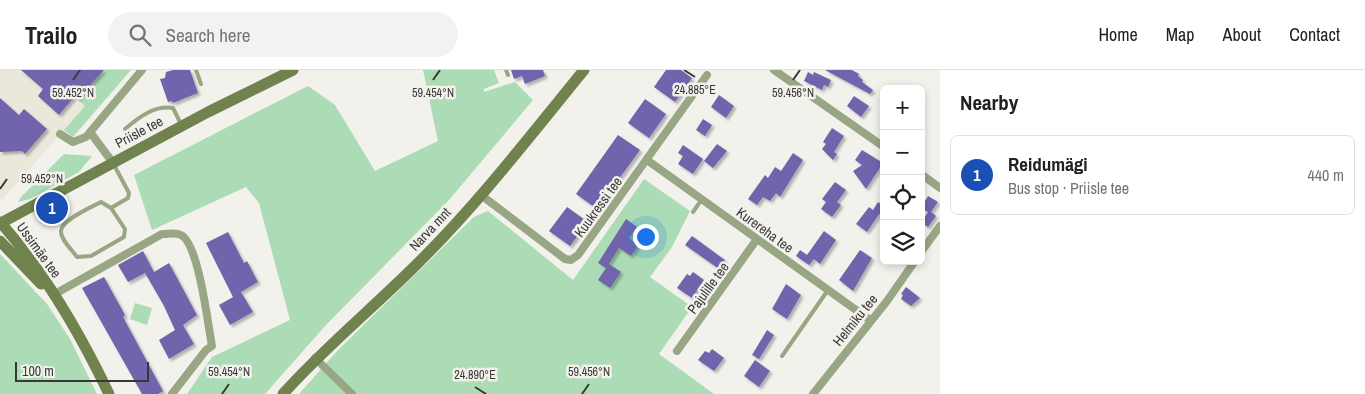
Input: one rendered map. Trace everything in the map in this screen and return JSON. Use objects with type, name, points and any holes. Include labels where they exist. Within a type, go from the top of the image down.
[{"type":"street","points":[[60,134],[70,141],[77,141],[90,132],[142,70]]},
{"type":"street","name":"Priisle tee","points":[[0,223],[182,126],[293,70]]},
{"type":"street","name":"Narva mnt","points":[[283,394],[315,358],[416,265],[481,195],[584,70]]},
{"type":"street","points":[[774,70],[880,144]]},
{"type":"street","name":"Kuukressi tee","points":[[481,195],[566,260],[571,260],[578,255],[707,75]]},
{"type":"street","points":[[90,132],[113,163]]},
{"type":"street","name":"Kurereha tee","points":[[647,160],[870,320]]},
{"type":"street","points":[[922,175],[940,188]]},
{"type":"street","name":"Ussimäe tee","points":[[0,223],[32,262],[88,352],[109,394]]},
{"type":"street","points":[[925,247],[940,226]]},
{"type":"street","points":[[53,295],[162,234],[174,233],[183,235],[189,243],[205,298],[212,346],[206,350],[172,394]]},
{"type":"street","name":"Pajulille tee","points":[[677,351],[757,239]]},
{"type":"street","name":"Ussimäe tee","points":[[0,241],[53,295]]},
{"type":"street","name":"Helmiku tee","points":[[813,394],[887,301],[912,265]]},
{"type":"street","points":[[315,358],[352,394]]},
{"type":"lane","points":[[196,70],[201,84]]},
{"type":"lane","points":[[506,70],[508,75]]},
{"type":"lane","points":[[125,130],[140,116],[164,106],[173,108],[182,126]]},
{"type":"lane","points":[[111,208],[128,198],[129,193],[113,163]]},
{"type":"lane","points":[[693,212],[702,200]]},
{"type":"lane","points":[[101,202],[111,208],[125,229],[124,237],[91,256],[77,257],[62,236],[60,230],[64,222],[101,202]]},
{"type":"lane","points":[[782,356],[828,290]]},
{"type":"shaded area","points":[[0,70],[117,70],[2,200],[0,198]]},
{"type":"green space","points":[[104,70],[131,70],[73,137],[64,130],[85,106],[78,99]]},
{"type":"green space","points":[[423,70],[494,70],[499,83],[484,89],[484,92],[515,82],[533,100],[449,200],[326,325],[265,394],[187,394],[212,357],[290,320],[259,203],[246,187],[152,230],[134,175],[308,86],[335,105],[375,171],[438,141]]},
{"type":"green space","points":[[64,154],[92,156],[79,172],[30,199],[18,202],[21,197]]},
{"type":"green space","points":[[644,179],[690,211],[672,247],[650,277],[692,307],[659,354],[714,394],[299,394],[337,351],[474,217],[488,211],[573,280]]},
{"type":"green space","points":[[0,254],[47,304],[70,339],[97,394],[0,394]]},
{"type":"green space","points":[[135,303],[152,308],[147,325],[130,319]]},
{"type":"building","points":[[21,70],[104,70],[78,99],[75,96],[59,115],[38,96],[43,89]]},
{"type":"building","points":[[190,70],[198,93],[173,103],[172,101],[168,102],[160,79],[165,78],[166,72]]},
{"type":"building","points":[[511,70],[543,70],[545,76],[525,84],[522,76],[514,79]]},
{"type":"building","points":[[666,70],[681,70],[692,78],[675,102],[654,87]]},
{"type":"building","points":[[825,70],[852,70],[859,74],[858,76],[863,80],[862,82],[873,90],[870,94]]},
{"type":"building","points":[[808,72],[813,75],[814,72],[831,80],[828,87],[824,85],[822,90],[804,81]]},
{"type":"building","points":[[719,95],[734,106],[726,118],[711,107]]},
{"type":"building","points":[[854,96],[869,106],[861,117],[847,106]]},
{"type":"building","points":[[0,98],[19,115],[24,109],[47,129],[25,154],[22,151],[0,152]]},
{"type":"building","points":[[645,99],[666,114],[649,138],[628,123]]},
{"type":"building","points":[[703,119],[712,125],[705,136],[696,130]]},
{"type":"building","points":[[832,128],[844,136],[834,152],[837,154],[833,160],[822,149],[826,144],[823,142]]},
{"type":"building","points":[[618,135],[640,150],[597,209],[576,194]]},
{"type":"building","points":[[717,144],[727,151],[713,168],[704,161]]},
{"type":"building","points":[[683,145],[703,159],[693,174],[678,164],[683,156],[678,153]]},
{"type":"building","points":[[862,150],[880,161],[880,168],[866,189],[853,171],[862,165],[855,160]]},
{"type":"building","points":[[793,153],[803,160],[780,197],[776,193],[770,201],[763,197],[757,205],[748,199],[765,175],[768,178],[775,167],[781,171]]},
{"type":"building","points":[[835,182],[846,190],[837,202],[841,205],[832,217],[821,209],[826,202],[822,199]]},
{"type":"building","points":[[928,196],[938,202],[931,212],[936,216],[928,227],[925,225],[925,216],[928,212],[925,210],[925,201]]},
{"type":"building","points":[[878,202],[880,203],[880,215],[867,232],[856,224],[869,207],[873,210]]},
{"type":"building","points":[[567,207],[588,222],[570,246],[549,231]]},
{"type":"building","points":[[626,219],[637,227],[629,238],[638,245],[631,256],[619,248],[609,264],[621,272],[610,288],[598,280],[606,268],[598,263]]},
{"type":"building","points":[[824,231],[836,240],[820,264],[814,259],[809,265],[796,256],[800,250],[807,255]]},
{"type":"building","points":[[228,232],[244,263],[247,261],[258,282],[241,292],[253,312],[230,325],[219,305],[233,297],[206,243]]},
{"type":"building","points":[[692,236],[725,260],[719,269],[685,245]]},
{"type":"building","points":[[860,250],[872,258],[853,291],[839,280]]},
{"type":"building","points":[[143,251],[154,272],[169,263],[197,315],[183,325],[194,344],[169,359],[159,340],[175,330],[164,306],[145,273],[128,282],[118,265]]},
{"type":"building","points":[[693,272],[704,280],[692,298],[677,288],[687,274],[690,276]]},
{"type":"building","points":[[104,277],[125,315],[123,317],[163,391],[158,394],[142,394],[82,288]]},
{"type":"building","points":[[786,284],[801,295],[787,319],[772,309]]},
{"type":"building","points":[[906,287],[920,298],[911,306],[901,299],[903,295],[901,294]]},
{"type":"building","points":[[767,330],[774,335],[759,359],[752,355]]},
{"type":"building","points":[[712,349],[724,358],[714,371],[698,360],[705,351],[709,353]]},
{"type":"building","points":[[755,360],[770,371],[759,387],[744,376]]},
{"type":"place","name":"Reidumägi","points":[[52,208]]}]
